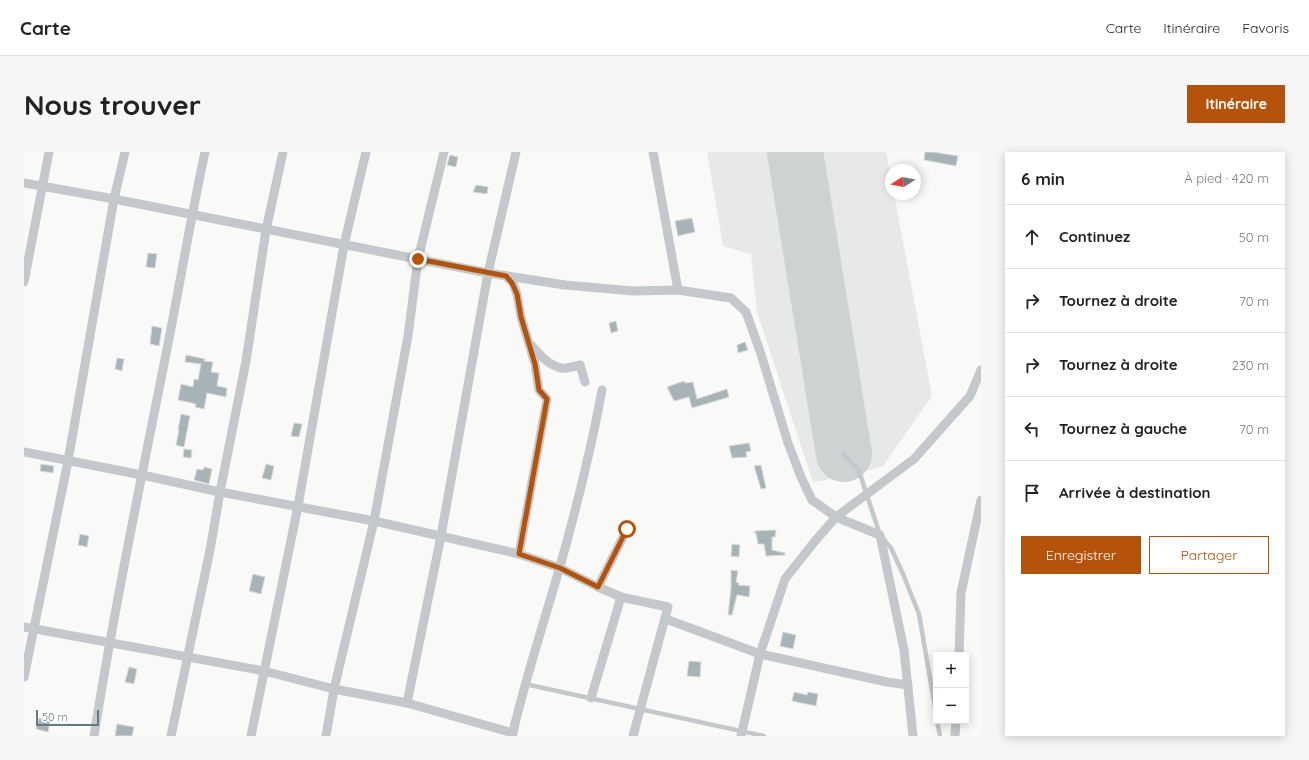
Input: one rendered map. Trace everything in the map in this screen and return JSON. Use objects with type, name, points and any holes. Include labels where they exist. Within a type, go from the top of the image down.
[{"type":"street","points":[[24,282],[49,152]]},
{"type":"street","points":[[24,677],[68,461],[114,199],[125,152]]},
{"type":"street","points":[[94,736],[109,643],[205,152]]},
{"type":"street","points":[[171,736],[210,550],[246,361],[266,230],[282,152]]},
{"type":"street","points":[[251,736],[298,506],[344,245],[366,152]]},
{"type":"street","points":[[326,736],[334,689],[374,521],[408,336],[418,259],[444,152]]},
{"type":"street","points":[[407,703],[441,536],[488,274],[516,152]]},
{"type":"street","points":[[653,152],[678,290]]},
{"type":"street","points":[[24,182],[192,214],[488,274],[565,285],[632,291],[678,290],[731,298],[746,312],[788,443],[801,477],[812,500],[836,517],[880,535],[904,650],[913,736]]},
{"type":"street","points":[[506,276],[512,283],[517,294],[521,317],[535,364],[539,390],[547,399],[519,554]]},
{"type":"street","points":[[530,344],[551,364],[562,368],[580,365],[585,382]]},
{"type":"street","points":[[741,734],[760,654],[785,579],[836,517],[914,459],[970,396],[981,370]]},
{"type":"street","points":[[24,627],[264,671],[334,689],[407,703],[512,734],[525,684],[560,568],[588,461],[602,390]]},
{"type":"street","points":[[24,452],[220,492],[374,521],[519,554],[560,568],[621,597],[668,607],[666,619],[633,736]]},
{"type":"street","points":[[958,652],[961,593],[981,500]]},
{"type":"street","points":[[598,587],[627,529]]},
{"type":"street","points":[[591,698],[621,597]]},
{"type":"street","points":[[666,619],[760,654],[887,682],[908,685]]},
{"type":"street","points":[[955,736],[956,724]]},
{"type":"lane","points":[[844,454],[859,471],[880,535],[891,548],[919,614],[933,696]]},
{"type":"lane","points":[[525,684],[641,709],[741,734],[764,736]]},
{"type":"lane","points":[[938,724],[940,736]]},
{"type":"shaded area","points":[[707,152],[886,152],[888,164],[885,164],[885,200],[895,200],[932,396],[883,466],[839,478],[813,482],[757,312],[751,254],[723,246]]},
{"type":"building","points":[[925,152],[958,156],[956,166],[924,160]]},
{"type":"building","points":[[450,155],[458,157],[456,167],[447,165]]},
{"type":"building","points":[[476,185],[488,187],[487,194],[473,192]]},
{"type":"building","points":[[692,218],[695,232],[678,236],[675,221]]},
{"type":"building","points":[[148,253],[157,254],[155,268],[146,267]]},
{"type":"building","points":[[616,321],[618,331],[611,333],[609,323]]},
{"type":"building","points":[[152,326],[162,328],[159,346],[150,344]]},
{"type":"building","points":[[745,342],[748,350],[738,353],[737,345]]},
{"type":"building","points":[[186,355],[205,359],[204,361],[213,362],[211,372],[219,373],[217,386],[227,388],[226,397],[207,393],[204,409],[195,407],[196,404],[178,400],[181,384],[193,387],[194,379],[198,380],[201,364],[185,362]]},
{"type":"building","points":[[117,358],[124,359],[122,371],[115,369]]},
{"type":"building","points":[[684,381],[685,383],[693,382],[697,399],[727,389],[729,397],[692,408],[689,397],[674,401],[667,387]]},
{"type":"building","points":[[181,414],[190,416],[184,447],[176,445]]},
{"type":"building","points":[[294,423],[302,424],[299,437],[291,436]]},
{"type":"building","points":[[749,443],[751,451],[746,452],[747,457],[732,458],[729,446]]},
{"type":"building","points":[[184,449],[192,450],[191,458],[183,457]]},
{"type":"building","points":[[41,464],[54,466],[53,473],[40,471]]},
{"type":"building","points":[[266,464],[274,466],[271,480],[262,478]]},
{"type":"building","points":[[761,465],[766,488],[761,489],[754,466]]},
{"type":"building","points":[[204,467],[212,469],[209,484],[194,480],[197,469],[203,470]]},
{"type":"building","points":[[776,530],[775,537],[772,537],[772,550],[785,553],[785,555],[766,556],[764,544],[758,544],[756,533],[754,533],[755,531]]},
{"type":"building","points":[[80,534],[89,536],[87,547],[78,545]]},
{"type":"building","points":[[732,544],[740,545],[739,557],[731,556]]},
{"type":"building","points":[[731,570],[738,571],[736,582],[739,583],[738,585],[750,586],[749,597],[737,595],[732,615],[728,615],[731,588]]},
{"type":"building","points":[[253,574],[265,577],[261,594],[249,591]]},
{"type":"building","points":[[783,632],[796,635],[793,649],[780,646]]},
{"type":"building","points":[[689,661],[701,662],[700,677],[687,676]]},
{"type":"building","points":[[129,667],[137,669],[134,684],[125,682]]},
{"type":"building","points":[[794,692],[807,695],[808,692],[818,694],[816,706],[792,701]]},
{"type":"building","points":[[39,718],[50,721],[48,732],[36,729]]},
{"type":"building","points":[[117,724],[134,727],[132,736],[115,736]]},
{"type":"runway","points":[[795,152],[844,454]]},
{"type":"route","points":[[418,259],[488,274],[506,276],[512,283],[517,294],[521,317],[535,364],[539,390],[547,399],[519,554],[560,568],[598,587],[627,529]]}]
